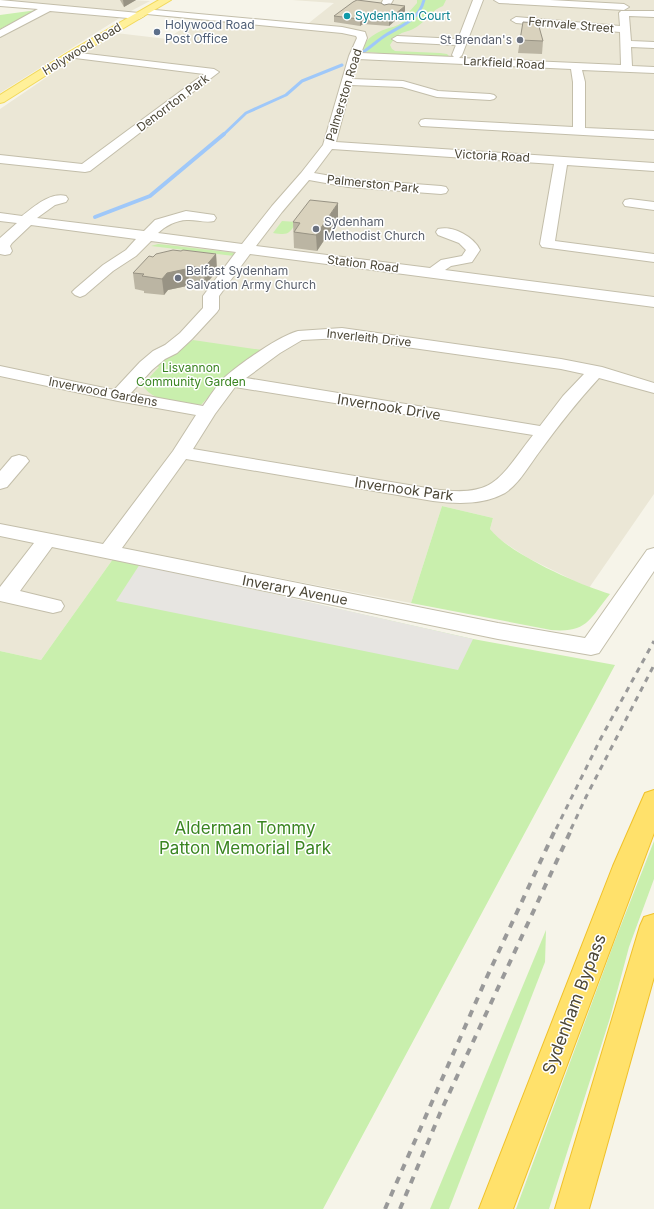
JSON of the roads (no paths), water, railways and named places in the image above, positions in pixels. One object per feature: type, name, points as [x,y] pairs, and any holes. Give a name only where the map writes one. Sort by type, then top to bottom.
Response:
[{"type":"highway","name":"Sydenham Bypass","points":[[496,1209],[627,866],[654,800]]},
{"type":"highway","points":[[576,1204],[654,926]]},
{"type":"main road","name":"Holywood Road","points":[[0,100],[71,55],[166,0]]},
{"type":"street","points":[[455,61],[478,0]]},
{"type":"street","points":[[500,0],[624,7],[654,14]]},
{"type":"street","points":[[0,3],[143,13]]},
{"type":"street","points":[[0,34],[49,7]]},
{"type":"street","points":[[624,7],[627,44],[627,69]]},
{"type":"street","name":"Palmerston Road","points":[[118,396],[146,366],[159,354],[171,349],[186,336],[211,309],[211,296],[277,209],[306,176],[329,145],[346,82],[362,36],[356,32],[143,13]]},
{"type":"street","name":"Fernvale Street","points":[[516,20],[625,29]]},
{"type":"street","points":[[397,39],[462,42]]},
{"type":"street","points":[[627,44],[654,45]]},
{"type":"street","name":"Denorrton Park","points":[[0,159],[85,168],[214,72],[71,55]]},
{"type":"street","name":"Larkfield Road","points":[[354,56],[654,70]]},
{"type":"street","points":[[576,66],[579,82],[579,131]]},
{"type":"street","points":[[346,82],[403,84],[437,94],[490,96]]},
{"type":"street","points":[[425,123],[654,135]]},
{"type":"street","points":[[492,156],[495,127]]},
{"type":"street","name":"Victoria Road","points":[[329,145],[654,167]]},
{"type":"street","points":[[561,160],[547,244],[654,258]]},
{"type":"street","name":"Palmerston Park","points":[[306,176],[348,183],[441,190]]},
{"type":"street","points":[[5,251],[3,246],[5,241],[27,220],[50,202],[61,199]]},
{"type":"street","points":[[630,203],[654,206]]},
{"type":"street","points":[[106,288],[84,289],[108,268],[131,253],[160,223],[186,215],[209,218]]},
{"type":"street","name":"Station Road","points":[[0,217],[654,302]]},
{"type":"street","points":[[434,273],[441,265],[467,259],[472,253],[472,247],[461,234],[442,232]]},
{"type":"street","name":"Inverleith Drive","points":[[108,552],[181,453],[207,412],[232,381],[253,363],[274,349],[298,336],[329,332],[342,333],[561,364],[596,371],[654,388]]},
{"type":"street","name":"Inverwood Gardens","points":[[0,371],[118,396],[207,412]]},
{"type":"street","name":"Invernook Park","points":[[181,453],[433,496],[465,498],[498,490],[505,484],[569,400],[596,371]]},
{"type":"street","name":"Invernook Drive","points":[[232,381],[546,432]]},
{"type":"street","points":[[0,483],[19,461]]},
{"type":"street","name":"Inverary Avenue","points":[[0,530],[493,630],[591,647],[654,555]]},
{"type":"street","points":[[47,540],[3,594],[53,606]]},
{"type":"waterway","points":[[363,52],[414,17],[422,7],[424,0]]},
{"type":"waterway","points":[[223,135],[246,113],[286,95],[302,81],[342,65]]},
{"type":"waterway","points":[[95,217],[150,196],[224,134]]},
{"type":"railway","points":[[556,829],[601,738],[654,641]]},
{"type":"railway","points":[[571,829],[654,665]]},
{"type":"railway","points":[[385,1209],[486,979],[556,828]]},
{"type":"railway","points":[[400,1209],[441,1111],[572,828]]},
{"type":"place","name":"Sydenham Court","points":[[347,16]]},
{"type":"place","name":"Holywood Road Post Office","points":[[157,32]]},
{"type":"place","name":"St Brendan's","points":[[520,40]]},
{"type":"place","name":"Sydenham Methodist Church","points":[[316,229]]},
{"type":"place","name":"Belfast Sydenham Salvation Army Church","points":[[178,278]]},
{"type":"park label","name":"Lisvannon Community Garden","points":[[191,375]]},
{"type":"park label","name":"Alderman Tommy Patton Memorial Park","points":[[245,838]]}]
